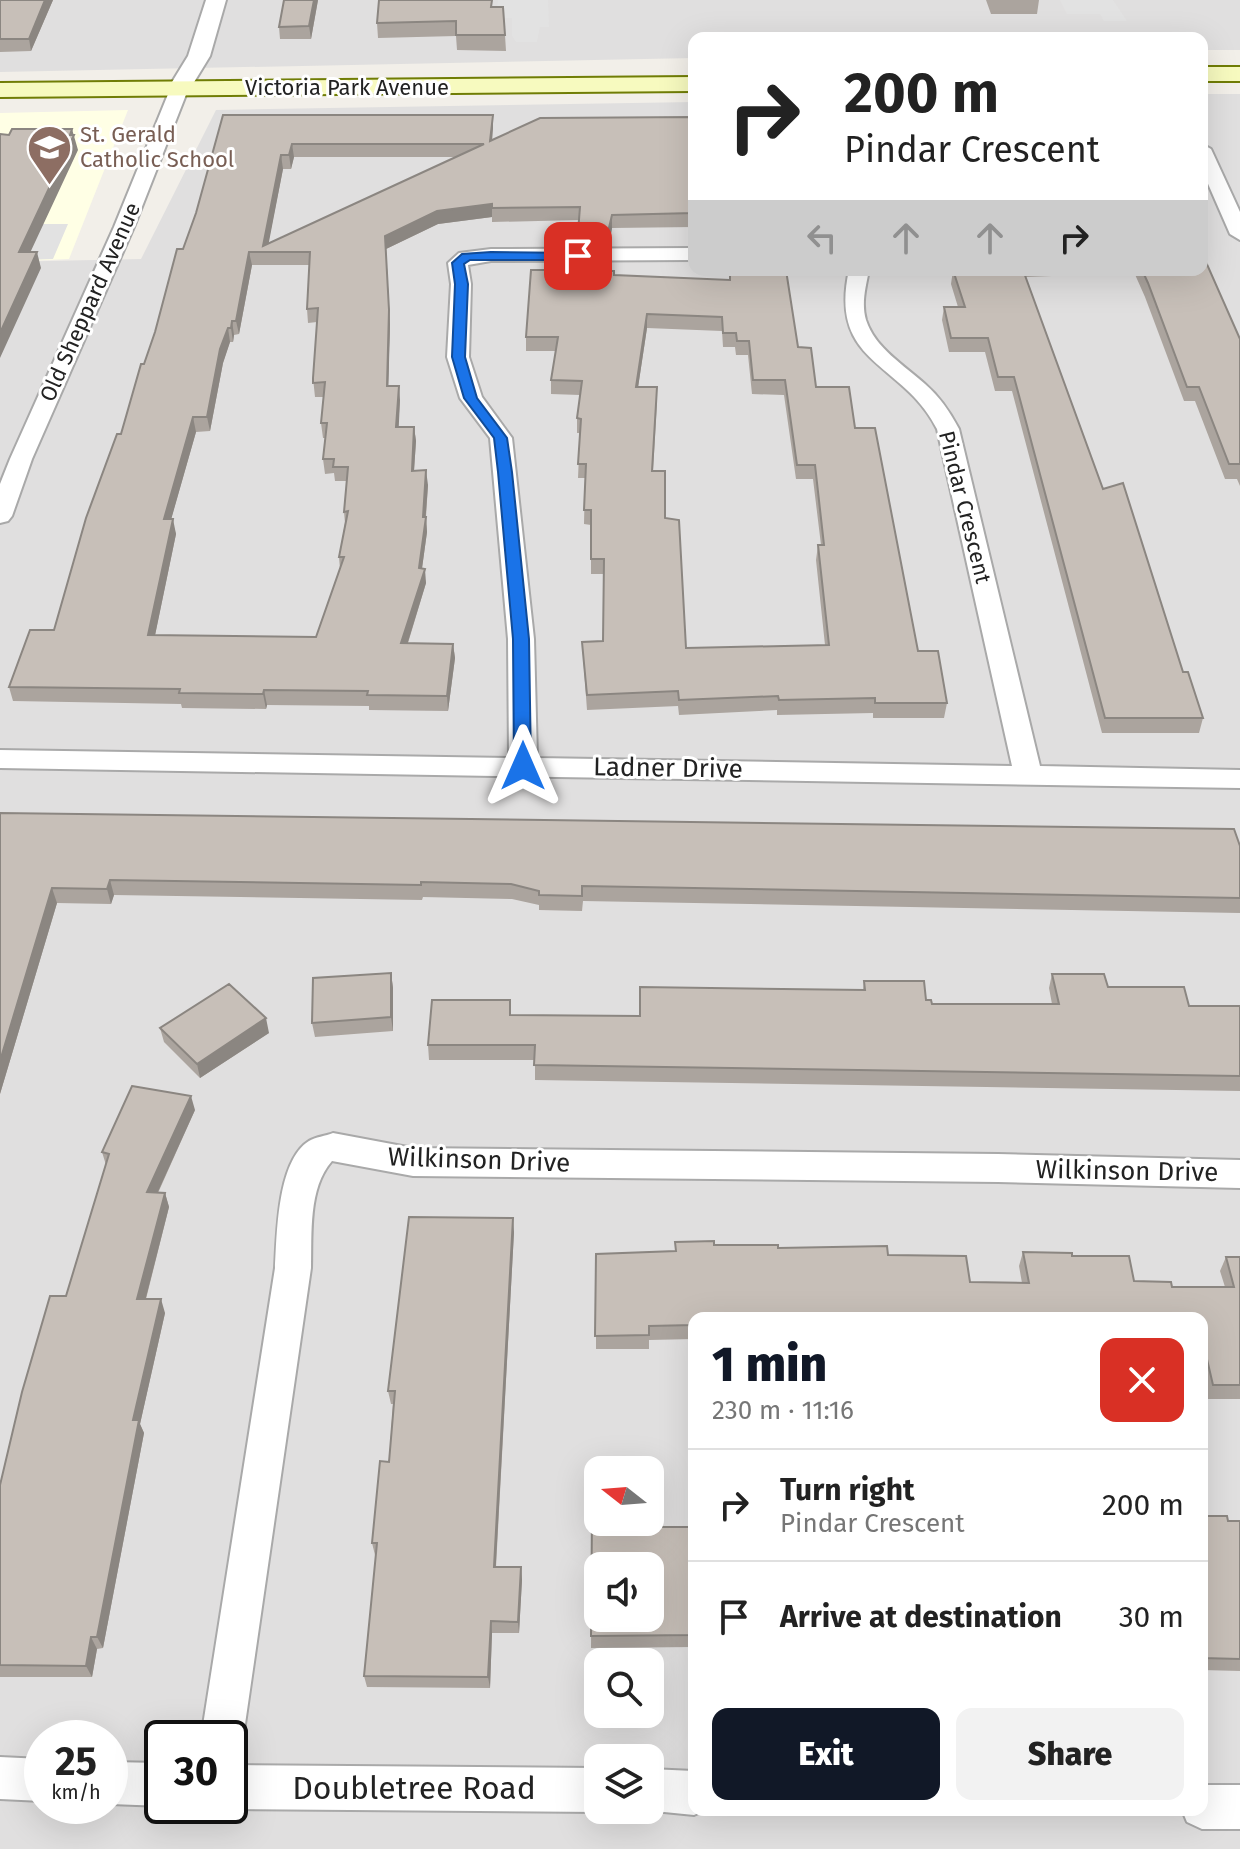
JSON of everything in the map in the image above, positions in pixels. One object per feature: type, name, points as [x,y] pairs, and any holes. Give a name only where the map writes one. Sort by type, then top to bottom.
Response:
[{"type":"main road","points":[[1208,74],[1240,74]]},
{"type":"main road","name":"Victoria Park Avenue","points":[[0,90],[688,84]]},
{"type":"street","points":[[180,87],[199,56],[216,0]]},
{"type":"street","name":"Old Sheppard Avenue","points":[[0,516],[21,459],[124,227],[180,87]]},
{"type":"street","points":[[1208,164],[1240,234]]},
{"type":"street","points":[[1213,177],[1240,176]]},
{"type":"street","points":[[523,766],[521,639],[504,460],[501,438],[471,398],[458,357],[461,284],[458,263],[466,257],[491,255],[688,254]]},
{"type":"street","name":"Pindar Crescent","points":[[857,276],[853,304],[860,333],[887,365],[934,406],[948,429],[1028,775]]},
{"type":"street","name":"Ladner Drive","points":[[0,759],[1240,779]]},
{"type":"street","name":"Wilkinson Drive","points":[[225,1720],[293,1268],[299,1192],[312,1156],[323,1148],[336,1147],[413,1162],[1240,1174]]},
{"type":"street","points":[[0,1778],[24,1779]]},
{"type":"street","name":"Doubletree Road","points":[[248,1787],[584,1790]]},
{"type":"street","points":[[664,1792],[688,1793]]},
{"type":"street","points":[[1208,1807],[1240,1807]]},
{"type":"shaded area","points":[[0,0],[1240,0],[1240,50],[1208,50],[1208,32],[688,32],[688,58],[0,72]]},
{"type":"shaded area","points":[[498,0],[548,0],[549,27],[540,27],[537,42],[516,42],[512,36],[512,18],[496,18]]},
{"type":"shaded area","points":[[1060,0],[1113,0],[1127,21],[1104,21],[1100,14],[1067,14]]},
{"type":"shaded area","points":[[1208,94],[1240,94],[1240,1849],[0,1849],[0,262],[141,259],[216,110],[688,102],[688,276],[1208,276]]},
{"type":"shaded area","name":"St. Gerald Catholic School","points":[[128,110],[69,259],[0,262],[0,113]]},
{"type":"shaded area","points":[[0,224],[68,224],[53,259],[0,261]]},
{"type":"building","points":[[0,0],[45,0],[29,39],[0,39]]},
{"type":"building","points":[[284,0],[314,0],[309,26],[279,27]]},
{"type":"building","points":[[379,0],[492,0],[491,7],[503,7],[505,35],[456,35],[456,21],[377,23]]},
{"type":"building","points":[[223,115],[493,115],[490,141],[540,118],[688,117],[688,213],[612,215],[608,232],[578,232],[580,207],[492,208],[492,204],[437,211],[385,236],[389,310],[387,386],[399,386],[396,427],[414,427],[412,471],[426,470],[423,517],[426,517],[419,568],[425,569],[401,643],[453,644],[447,696],[367,695],[368,691],[264,690],[263,694],[179,693],[180,689],[9,687],[30,630],[54,630],[86,518],[117,434],[121,434],[141,364],[144,364],[155,332],[177,249],[183,249]],"holes":[[[292,144],[484,144],[263,246],[281,155],[289,155]],[[249,252],[310,252],[307,309],[318,308],[313,383],[325,382],[321,423],[327,423],[323,459],[334,459],[333,467],[348,467],[344,512],[348,511],[339,557],[344,557],[316,637],[148,635],[173,519],[164,519],[193,417],[207,417],[220,349],[228,328],[231,328],[232,321],[236,321]]]},
{"type":"building","points":[[12,129],[72,129],[70,135],[74,135],[19,252],[37,252],[0,333],[0,134],[9,135]]},
{"type":"building","points":[[577,250],[604,250],[600,271],[614,271],[614,275],[730,280],[730,276],[787,276],[798,347],[811,348],[816,387],[849,387],[855,428],[875,428],[918,651],[938,651],[947,703],[875,703],[875,698],[779,700],[778,696],[679,700],[678,691],[587,695],[582,642],[603,641],[604,559],[591,559],[591,510],[584,510],[586,464],[578,464],[581,419],[577,418],[582,381],[551,380],[558,337],[526,337],[531,270],[576,270]],"holes":[[[647,314],[722,317],[723,333],[736,333],[737,341],[749,341],[753,380],[785,380],[797,465],[815,465],[824,545],[818,545],[829,645],[686,648],[679,520],[665,518],[665,471],[652,471],[657,387],[636,387]]]},
{"type":"building","points":[[1208,267],[1240,339],[1240,464],[1229,464],[1199,387],[1187,387],[1145,276],[1208,276]]},
{"type":"building","points":[[955,276],[1025,276],[1103,489],[1123,483],[1183,672],[1188,672],[1203,718],[1105,718],[1014,377],[998,377],[988,338],[951,338],[944,307],[965,307]]},
{"type":"building","points":[[0,813],[1234,829],[1240,846],[1240,898],[582,886],[582,896],[539,895],[539,891],[511,884],[110,880],[107,889],[52,888],[0,1061]]},
{"type":"building","points":[[391,973],[391,1017],[312,1023],[313,978]]},
{"type":"building","points":[[1052,974],[1104,974],[1108,987],[1184,987],[1189,1006],[1240,1006],[1240,1076],[534,1065],[535,1045],[428,1045],[432,1000],[510,1000],[510,1015],[640,1016],[640,987],[865,990],[864,981],[924,981],[926,1000],[931,1000],[932,1004],[1059,1004]]},
{"type":"building","points":[[229,984],[266,1018],[197,1064],[160,1028]]},
{"type":"building","points":[[132,1086],[191,1096],[147,1192],[165,1193],[137,1299],[161,1299],[133,1420],[139,1420],[97,1637],[91,1637],[86,1666],[0,1665],[0,1485],[22,1392],[50,1296],[66,1296],[109,1154],[102,1152]]},
{"type":"building","points":[[409,1217],[513,1218],[494,1567],[521,1567],[518,1622],[491,1621],[488,1677],[364,1676],[377,1543],[372,1543],[380,1461],[389,1462],[395,1391],[388,1391]]},
{"type":"building","points":[[714,1241],[714,1245],[778,1245],[778,1248],[887,1246],[888,1255],[966,1256],[970,1282],[1029,1283],[1023,1252],[1129,1256],[1134,1281],[1171,1282],[1172,1287],[1234,1287],[1226,1257],[1240,1257],[1240,1385],[1213,1385],[1208,1364],[1208,1312],[688,1312],[688,1325],[649,1326],[649,1335],[595,1336],[596,1254],[676,1251],[675,1242]]},
{"type":"building","points":[[1208,1516],[1227,1516],[1228,1521],[1240,1521],[1240,1659],[1208,1658]]},
{"type":"building","points":[[664,1527],[688,1527],[688,1635],[591,1636],[591,1632],[664,1632],[664,1552],[592,1552],[592,1536],[664,1536]]},
{"type":"place","name":"St. Gerald Catholic School","points":[[49,186]]},
{"type":"route","points":[[523,766],[521,639],[501,438],[471,398],[458,357],[461,284],[458,263],[466,257],[491,255],[578,256]]}]
